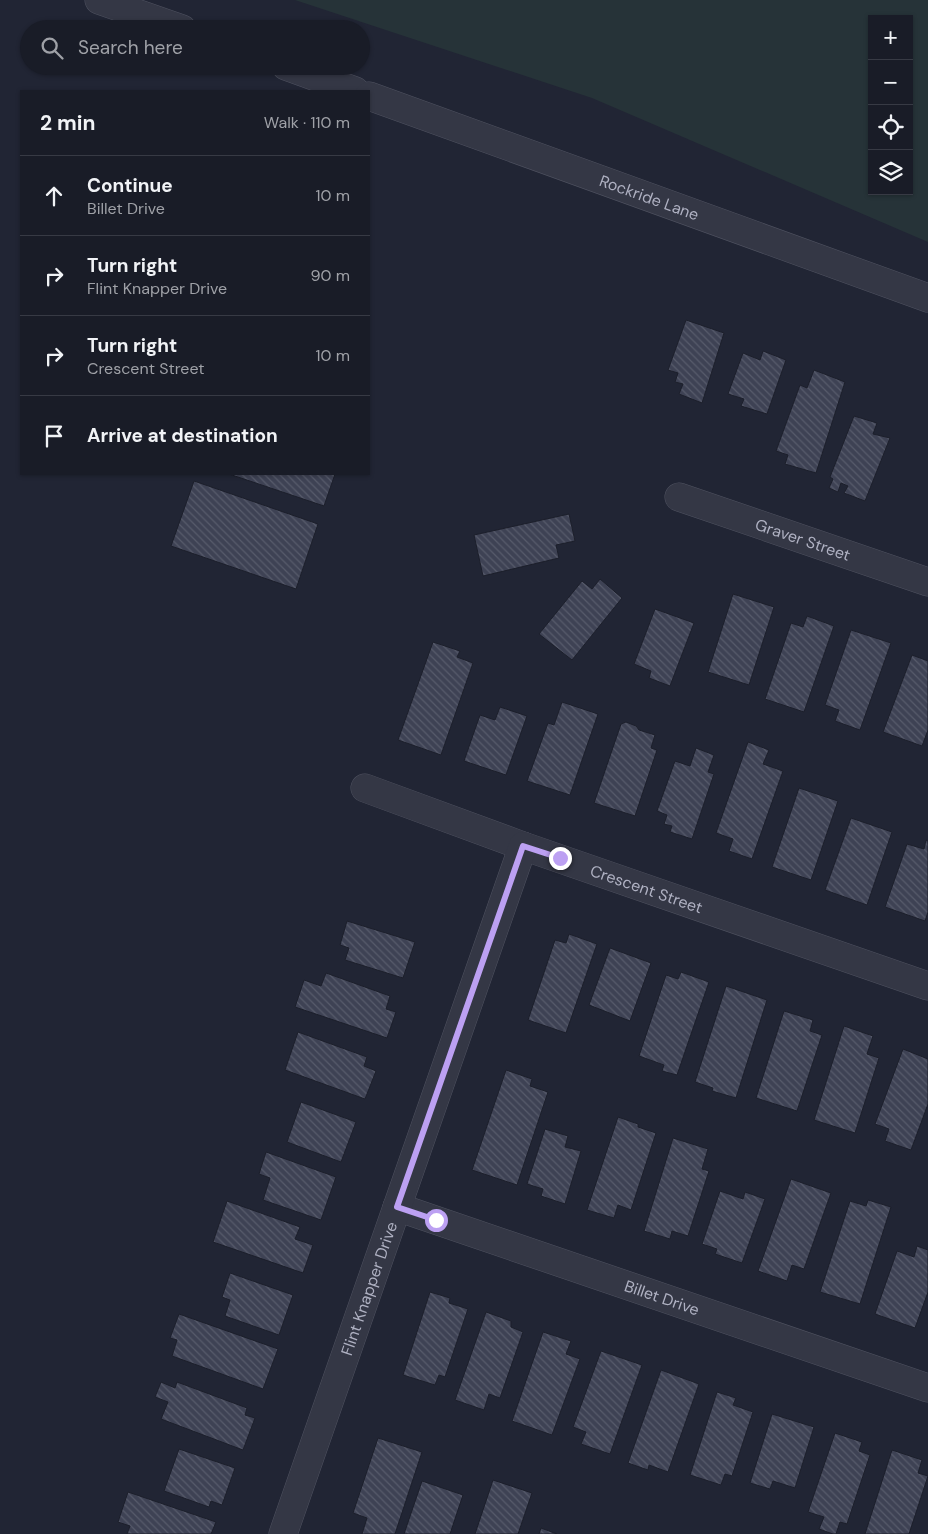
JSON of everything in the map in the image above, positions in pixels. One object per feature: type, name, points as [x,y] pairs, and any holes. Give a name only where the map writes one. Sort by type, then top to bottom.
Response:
[{"type":"street","points":[[99,0],[156,20]]},
{"type":"street","points":[[311,75],[352,90]]},
{"type":"street","name":"Rockride Lane","points":[[370,96],[928,298]]},
{"type":"street","name":"Graver Street","points":[[679,497],[928,582]]},
{"type":"street","name":"Crescent Street","points":[[365,788],[523,846],[928,986]]},
{"type":"street","name":"Flint Knapper Drive","points":[[283,1534],[523,846]]},
{"type":"street","name":"Billet Drive","points":[[397,1207],[928,1388]]},
{"type":"shaded area","points":[[295,0],[928,0],[928,242],[592,98],[370,25],[370,20],[356,20]]},
{"type":"building","points":[[686,320],[724,333],[702,403],[679,394],[683,384],[675,382],[678,373],[668,370]]},
{"type":"building","points":[[763,351],[786,360],[767,414],[741,406],[744,399],[728,394],[743,353],[760,360]]},
{"type":"building","points":[[814,370],[845,382],[816,473],[785,464],[788,455],[776,451],[800,385],[807,388]]},
{"type":"building","points":[[854,416],[877,423],[873,434],[890,438],[865,501],[844,493],[848,486],[841,483],[838,492],[829,488],[833,479],[830,477]]},
{"type":"building","points":[[232,475],[335,475],[324,506]]},
{"type":"building","points":[[194,481],[318,524],[296,589],[171,546]]},
{"type":"building","points":[[569,514],[575,541],[556,545],[559,558],[483,576],[474,535]]},
{"type":"building","points":[[600,579],[622,598],[572,660],[539,634],[582,581],[592,589]]},
{"type":"building","points":[[733,594],[774,607],[749,685],[708,672]]},
{"type":"building","points":[[655,609],[694,623],[670,686],[649,678],[651,671],[634,664]]},
{"type":"building","points":[[807,616],[834,626],[804,712],[765,699],[791,623],[803,627]]},
{"type":"building","points":[[851,630],[891,643],[860,730],[835,721],[839,710],[825,705]]},
{"type":"building","points":[[433,642],[460,651],[457,657],[473,663],[441,755],[398,740]]},
{"type":"building","points":[[912,655],[928,661],[928,730],[922,746],[883,732]]},
{"type":"building","points":[[562,702],[598,714],[570,795],[527,781],[548,723],[554,725]]},
{"type":"building","points":[[500,707],[527,716],[506,775],[464,761],[480,715],[495,720]]},
{"type":"building","points":[[626,722],[636,726],[639,730],[655,735],[651,748],[657,750],[635,816],[594,803],[621,724]]},
{"type":"building","points":[[748,742],[769,750],[763,764],[783,771],[752,859],[729,851],[733,839],[716,833]]},
{"type":"building","points":[[696,748],[714,755],[708,772],[714,774],[692,839],[670,832],[672,826],[664,824],[667,815],[657,811],[675,761],[690,766]]},
{"type":"building","points":[[799,788],[838,801],[811,880],[772,867]]},
{"type":"building","points":[[851,818],[892,832],[867,905],[825,890]]},
{"type":"building","points":[[926,840],[928,841],[928,912],[925,921],[885,907],[907,844],[924,849]]},
{"type":"building","points":[[347,921],[415,942],[403,978],[345,960],[349,948],[340,945]]},
{"type":"building","points":[[569,934],[597,944],[566,1033],[528,1020],[555,940],[566,943]]},
{"type":"building","points":[[610,948],[651,963],[630,1021],[589,1005]]},
{"type":"building","points":[[681,972],[709,982],[677,1075],[662,1071],[664,1065],[639,1056],[666,975],[678,979]]},
{"type":"building","points":[[326,973],[390,996],[386,1009],[396,1012],[387,1038],[295,1007],[304,980],[321,986]]},
{"type":"building","points":[[726,986],[767,1000],[736,1098],[712,1091],[713,1088],[695,1082]]},
{"type":"building","points":[[784,1011],[813,1020],[810,1031],[822,1035],[797,1111],[756,1098]]},
{"type":"building","points":[[844,1026],[873,1036],[867,1054],[879,1058],[855,1133],[814,1120]]},
{"type":"building","points":[[298,1032],[367,1057],[364,1066],[376,1071],[365,1099],[285,1070]]},
{"type":"building","points":[[903,1049],[928,1059],[928,1104],[911,1150],[885,1141],[889,1129],[875,1124]]},
{"type":"building","points":[[506,1070],[532,1079],[530,1086],[548,1092],[517,1185],[472,1170]]},
{"type":"building","points":[[301,1102],[356,1122],[341,1162],[287,1142]]},
{"type":"building","points":[[618,1117],[656,1133],[631,1210],[618,1205],[614,1218],[587,1210]]},
{"type":"building","points":[[545,1129],[568,1136],[565,1147],[581,1151],[565,1204],[541,1196],[543,1189],[527,1184]]},
{"type":"building","points":[[673,1138],[708,1149],[702,1169],[709,1171],[688,1236],[672,1231],[670,1239],[644,1231]]},
{"type":"building","points":[[266,1152],[336,1177],[321,1220],[263,1200],[270,1178],[259,1174]]},
{"type":"building","points":[[791,1179],[831,1193],[804,1269],[792,1265],[787,1281],[758,1271]]},
{"type":"building","points":[[720,1191],[743,1199],[745,1192],[765,1199],[742,1263],[715,1254],[717,1249],[702,1244]]},
{"type":"building","points":[[868,1200],[891,1207],[860,1304],[820,1292],[850,1201],[866,1206]]},
{"type":"building","points":[[227,1201],[300,1227],[295,1239],[313,1245],[303,1273],[213,1242]]},
{"type":"building","points":[[917,1246],[928,1250],[928,1292],[915,1328],[875,1314],[897,1251],[914,1257]]},
{"type":"building","points":[[230,1273],[293,1295],[279,1335],[225,1316],[230,1300],[222,1297]]},
{"type":"building","points":[[430,1292],[450,1298],[449,1303],[468,1309],[445,1377],[439,1375],[435,1385],[403,1375]]},
{"type":"building","points":[[486,1312],[511,1321],[511,1327],[523,1332],[500,1398],[489,1394],[484,1410],[455,1400]]},
{"type":"building","points":[[179,1314],[278,1349],[263,1389],[172,1356],[177,1340],[170,1338]]},
{"type":"building","points":[[543,1332],[571,1341],[566,1354],[580,1359],[552,1435],[512,1421]]},
{"type":"building","points":[[601,1351],[642,1365],[610,1454],[581,1444],[586,1432],[573,1427]]},
{"type":"building","points":[[661,1370],[699,1384],[668,1472],[649,1465],[648,1470],[628,1463]]},
{"type":"building","points":[[161,1382],[175,1388],[177,1382],[247,1408],[245,1415],[255,1418],[243,1450],[161,1419],[168,1402],[155,1397]]},
{"type":"building","points":[[717,1392],[736,1398],[733,1405],[753,1412],[732,1476],[725,1474],[721,1485],[690,1475]]},
{"type":"building","points":[[772,1414],[814,1427],[795,1488],[773,1481],[770,1489],[750,1483]]},
{"type":"building","points":[[835,1433],[862,1442],[859,1451],[870,1455],[847,1524],[840,1522],[836,1534],[833,1534],[819,1529],[824,1517],[808,1512]]},
{"type":"building","points":[[378,1438],[422,1452],[395,1534],[362,1534],[367,1518],[353,1513]]},
{"type":"building","points":[[179,1449],[235,1468],[222,1505],[211,1501],[209,1507],[164,1491]]},
{"type":"building","points":[[892,1450],[922,1460],[918,1473],[928,1476],[909,1534],[865,1534]]},
{"type":"building","points":[[493,1480],[532,1493],[518,1534],[475,1534]]},
{"type":"building","points":[[422,1481],[463,1495],[450,1534],[404,1534]]},
{"type":"building","points":[[128,1492],[216,1522],[211,1534],[127,1534],[130,1526],[118,1522]]},
{"type":"building","points":[[541,1528],[557,1534],[539,1534]]},
{"type":"route","points":[[436,1220],[397,1207],[523,846],[560,858]]}]
